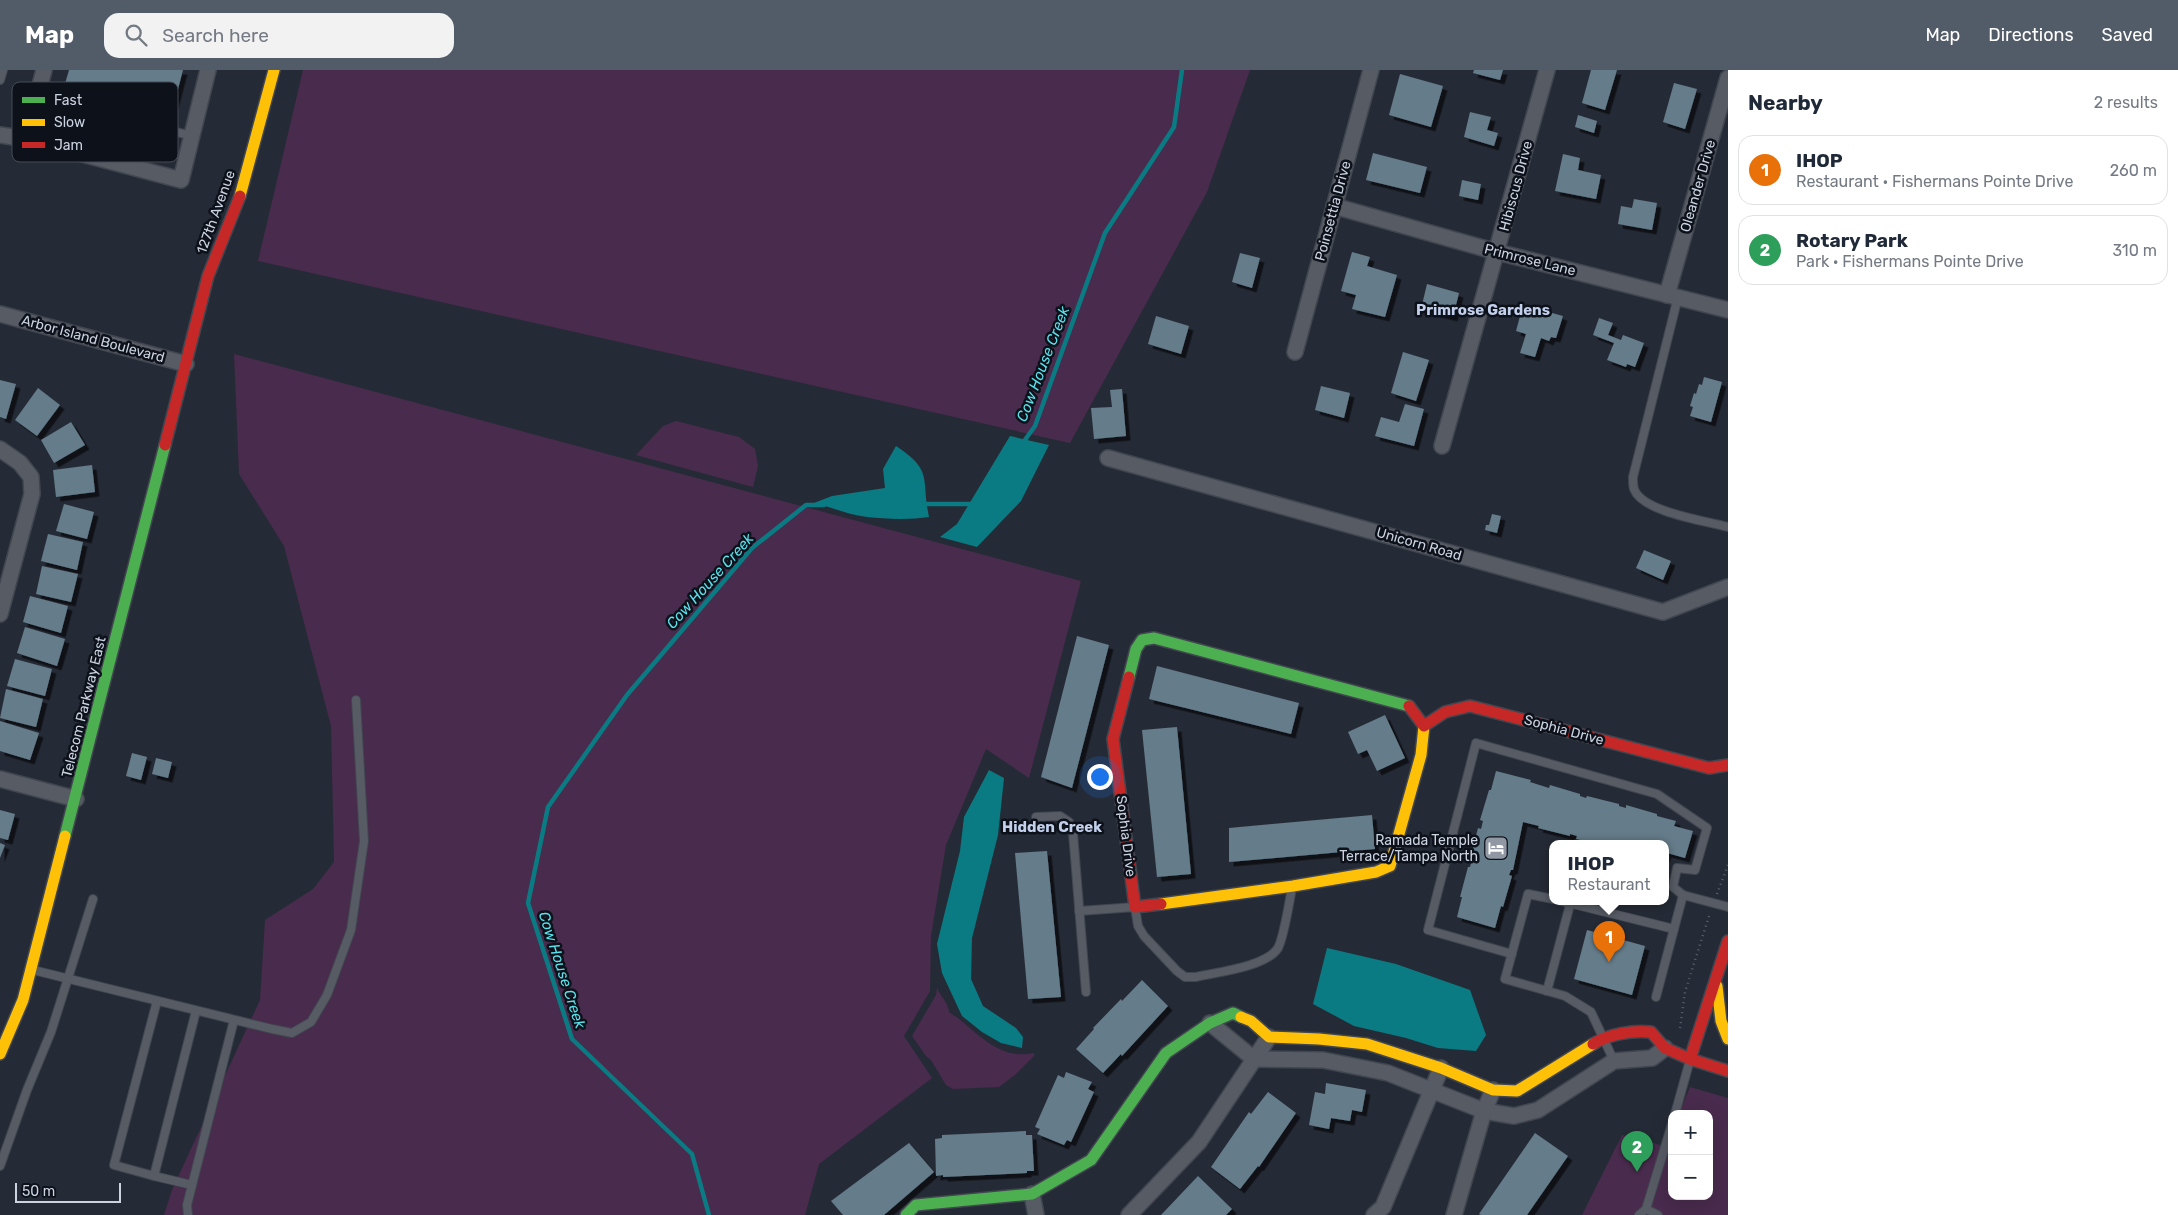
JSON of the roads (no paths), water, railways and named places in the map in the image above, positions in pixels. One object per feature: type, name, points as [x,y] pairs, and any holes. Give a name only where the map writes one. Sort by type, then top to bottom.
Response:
[{"type":"street","points":[[113,162],[181,180],[208,70]]},
{"type":"street","name":"127th Avenue","points":[[186,364],[208,276],[238,202],[274,70]]},
{"type":"street","name":"Poinsettia Drive","points":[[1296,352],[1371,70]]},
{"type":"street","name":"Hibiscus Drive","points":[[1442,446],[1548,70]]},
{"type":"street","name":"Oleander Drive","points":[[1672,296],[1728,78]]},
{"type":"street","name":"Primrose Lane","points":[[1334,206],[1497,252],[1728,310]]},
{"type":"street","name":"Arbor Island Boulevard","points":[[0,314],[186,364]]},
{"type":"street","name":"Telecom Parkway East","points":[[0,1054],[23,1000],[186,364]]},
{"type":"street","points":[[0,448],[20,463],[31,478],[32,494],[0,614]]},
{"type":"street","name":"Unicorn Road","points":[[1108,458],[1664,612],[1728,587]]},
{"type":"street","name":"Sophia Drive","points":[[1135,907],[1114,739],[1136,649],[1142,640],[1154,638],[1408,704],[1424,726],[1444,710],[1458,706],[1470,706],[1709,768],[1728,765]]},
{"type":"street","points":[[1135,907],[1293,886],[1376,872],[1390,866],[1420,756],[1424,726]]},
{"type":"street","points":[[1709,768],[1728,754]]},
{"type":"street","points":[[0,779],[76,799]]},
{"type":"street","points":[[1690,1059],[1728,941]]},
{"type":"street","points":[[1716,978],[1721,1021],[1728,1039]]},
{"type":"street","points":[[906,1215],[916,1204],[1032,1194],[1090,1160],[1166,1053],[1210,1023],[1233,1013],[1250,1021],[1270,1037],[1325,1039],[1367,1044],[1441,1068],[1493,1090],[1517,1091],[1604,1037],[1643,1031],[1651,1032],[1665,1048],[1690,1059],[1728,1070]]},
{"type":"street","points":[[1210,1023],[1254,1059],[1323,1060],[1388,1073],[1484,1111],[1514,1116],[1538,1110],[1614,1061],[1652,1058],[1665,1048]]},
{"type":"street","points":[[1129,1215],[1199,1142],[1270,1037]]},
{"type":"street","points":[[1323,1060],[1325,1039]]},
{"type":"street","points":[[1374,1215],[1383,1207],[1441,1068]]},
{"type":"street","points":[[1454,1215],[1484,1111],[1493,1090]]},
{"type":"street","points":[[1032,1194],[1036,1215]]},
{"type":"lane","points":[[0,80],[3,70]]},
{"type":"lane","points":[[178,132],[192,136]]},
{"type":"lane","points":[[1672,296],[1633,477],[1634,489],[1643,500],[1654,507],[1728,527]]},
{"type":"lane","points":[[31,969],[292,1033],[311,1022],[327,995],[350,930],[364,841],[356,700]]},
{"type":"lane","points":[[1512,954],[1428,930],[1476,743],[1658,794],[1707,828],[1695,870],[1677,868],[1669,886],[1683,895],[1710,900],[1728,906]]},
{"type":"lane","points":[[1036,817],[1060,816],[1069,822],[1072,833],[1086,992]]},
{"type":"lane","points":[[1079,910],[1135,907],[1138,926],[1144,936],[1177,971],[1185,977],[1196,978],[1259,962],[1270,957],[1278,947],[1293,886]]},
{"type":"lane","points":[[1549,898],[1528,894],[1505,979],[1565,996],[1591,1012],[1614,1061]]},
{"type":"lane","points":[[1656,997],[1683,895]]},
{"type":"lane","points":[[0,1166],[18,1114],[51,1032],[93,899]]},
{"type":"lane","points":[[1547,991],[1570,905]]},
{"type":"lane","points":[[1583,905],[1674,928]]},
{"type":"lane","points":[[157,1001],[114,1165],[192,1185]]},
{"type":"lane","points":[[154,1176],[196,1011]]},
{"type":"lane","points":[[188,1215],[187,1205],[234,1020]]},
{"type":"lane","points":[[1676,1110],[1690,1059]]},
{"type":"lane","points":[[1639,1215],[1646,1209],[1668,1137]]},
{"type":"lane","points":[[1646,1209],[1658,1215]]},
{"type":"water","points":[[1010,436],[1049,445],[1021,501],[977,547],[940,537],[957,524]]},
{"type":"water","points":[[896,446],[916,462],[921,469],[924,477],[929,517],[898,519],[867,517],[814,503],[832,496],[885,488],[883,469]]},
{"type":"water","points":[[989,770],[1004,778],[998,835],[972,938],[971,979],[983,1006],[1016,1028],[1023,1037],[1022,1048],[1001,1043],[982,1032],[962,1016],[942,973],[937,944],[960,851],[964,817]]},
{"type":"water","points":[[1327,948],[1396,964],[1470,990],[1486,1035],[1476,1051],[1438,1048],[1406,1038],[1354,1026],[1313,1004]]},
{"type":"waterway","name":"Cow House Creek","points":[[1022,444],[1035,426],[1105,233],[1174,127],[1182,70]]},
{"type":"waterway","name":"Cow House Creek","points":[[922,504],[974,504]]},
{"type":"waterway","name":"Cow House Creek","points":[[709,1215],[692,1154],[572,1039],[528,903],[548,807],[627,695],[752,548],[806,505],[824,505]]},
{"type":"place","name":"Ramada Temple Terrace/Tampa North","points":[[1496,848]]},
{"type":"place","name":"IHOP","points":[[1609,962]]},
{"type":"place","name":"Rotary Park","points":[[1637,1172]]},
{"type":"district","name":"Primrose Gardens","points":[[1483,310]]},
{"type":"district","name":"Hidden Creek","points":[[1052,827]]}]
